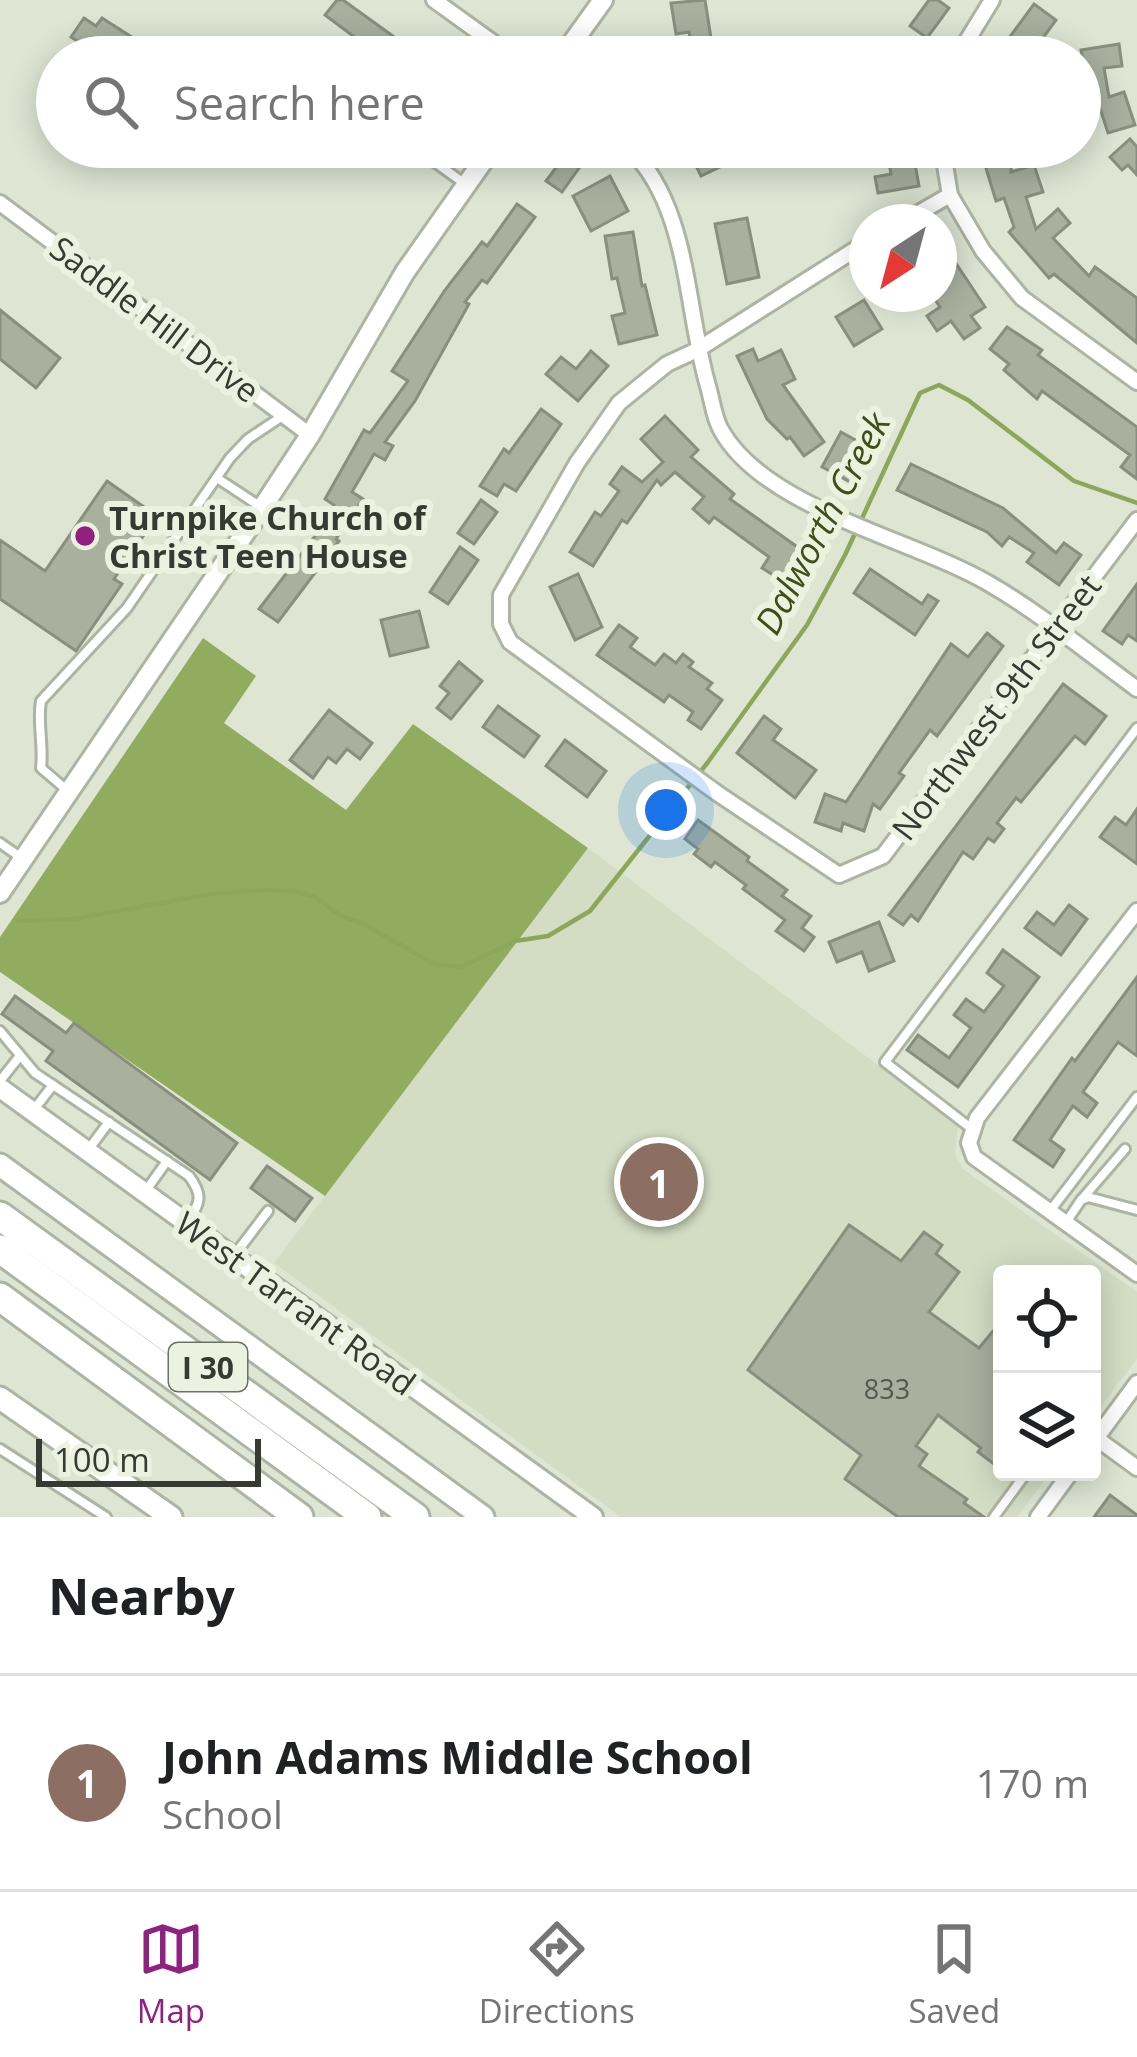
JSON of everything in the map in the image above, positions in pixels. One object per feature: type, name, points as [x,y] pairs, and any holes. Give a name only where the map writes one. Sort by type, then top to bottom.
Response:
[{"type":"highway","name":"I 30","points":[[0,1216],[415,1517]]},
{"type":"highway","points":[[0,1249],[367,1517]]},
{"type":"highway","name":"I 30","points":[[0,1298],[298,1517]]},
{"type":"main road","points":[[0,1165],[483,1517]]},
{"type":"main road","points":[[0,1399],[171,1517]]},
{"type":"street","points":[[434,0],[484,36]]},
{"type":"street","points":[[577,36],[604,0]]},
{"type":"street","points":[[970,36],[992,0]]},
{"type":"street","points":[[0,893],[262,508],[405,272],[478,168]]},
{"type":"street","points":[[647,168],[676,231],[697,350],[721,430],[751,466],[801,501],[989,583],[1137,689]]},
{"type":"street","points":[[946,168],[950,195],[983,251],[1022,298],[1137,382]]},
{"type":"street","points":[[934,204],[950,195]]},
{"type":"street","name":"Saddle Hill Drive","points":[[0,203],[310,435]]},
{"type":"street","points":[[697,350],[849,253]]},
{"type":"street","name":"Northwest 9th Street","points":[[697,350],[667,364],[619,403],[577,463],[501,595],[501,624],[510,642],[717,793],[839,874],[884,856],[1137,520]]},
{"type":"street","points":[[1137,911],[976,1118],[971,1136],[974,1157],[1137,1274]]},
{"type":"street","name":"West Tarrant Road","points":[[0,1085],[592,1517]]},
{"type":"street","points":[[1101,1428],[1137,1383]]},
{"type":"street","points":[[1101,1440],[1137,1468]]},
{"type":"street","points":[[1039,1517],[1065,1481]]},
{"type":"lane","points":[[443,168],[466,185]]},
{"type":"lane","points":[[70,792],[41,768],[41,701],[88,654],[143,586],[248,439],[284,415]]},
{"type":"lane","points":[[217,478],[262,508]]},
{"type":"lane","points":[[971,1136],[885,1062],[1137,728]]},
{"type":"lane","points":[[0,843],[23,860]]},
{"type":"lane","points":[[0,1031],[19,1057],[52,1085],[189,1176],[200,1191],[200,1202],[187,1225]]},
{"type":"lane","points":[[0,1085],[19,1057]]},
{"type":"lane","points":[[32,1112],[52,1085]]},
{"type":"lane","points":[[1049,1212],[1137,1097]]},
{"type":"lane","points":[[86,1152],[109,1122]]},
{"type":"lane","points":[[1065,1224],[1125,1149]]},
{"type":"lane","points":[[144,1193],[167,1161]]},
{"type":"lane","points":[[1082,1200],[1088,1197],[1137,1210]]},
{"type":"lane","points":[[232,1258],[268,1211]]},
{"type":"lane","points":[[0,1449],[106,1517]]},
{"type":"lane","points":[[994,1517],[1020,1481]]},
{"type":"shaded area","points":[[588,848],[958,1125],[955,1154],[963,1169],[1099,1265],[993,1265],[993,1481],[1044,1481],[1017,1517],[621,1517],[274,1263]]},
{"type":"shaded area","points":[[1101,1267],[1137,1292],[1137,1359],[1101,1406]]},
{"type":"green space","points":[[203,638],[256,676],[224,723],[346,810],[413,724],[588,848],[325,1196],[0,972],[0,937]]},
{"type":"building","points":[[337,0],[343,0],[393,36],[353,36],[325,15]]},
{"type":"building","points":[[705,0],[711,36],[676,34],[671,3]]},
{"type":"building","points":[[929,0],[949,8],[928,36],[910,26]]},
{"type":"building","points":[[1034,4],[1056,20],[1044,36],[1010,36]]},
{"type":"building","points":[[84,18],[96,26],[102,18],[130,36],[72,36]]},
{"type":"building","points":[[1119,44],[1122,66],[1104,68],[1109,97],[1124,92],[1135,125],[1108,133],[1101,111],[1101,47]]},
{"type":"building","points":[[1130,139],[1137,147],[1137,175],[1128,165],[1122,170],[1110,157]]},
{"type":"building","points":[[556,168],[579,168],[562,192],[546,181]]},
{"type":"building","points":[[890,168],[916,168],[919,186],[878,193],[875,177],[891,174]]},
{"type":"building","points":[[986,168],[1011,168],[1011,172],[1035,168],[1043,192],[1026,197],[1036,229],[1058,209],[1070,223],[1053,238],[1089,276],[1095,267],[1137,298],[1137,343],[1054,274],[1049,278],[1009,232],[1014,227],[1004,198],[996,201]]},
{"type":"building","points":[[610,176],[628,211],[591,231],[573,196]]},
{"type":"building","points":[[517,204],[535,217],[487,283],[482,280],[465,302],[469,304],[415,401],[385,442],[393,446],[385,460],[374,454],[352,492],[363,499],[339,541],[278,622],[259,609],[329,518],[334,505],[325,499],[364,430],[370,433],[408,381],[392,371],[445,290],[482,242],[487,246]]},
{"type":"building","points":[[747,218],[759,277],[727,284],[715,224]]},
{"type":"building","points":[[633,232],[657,335],[619,344],[612,316],[625,313],[617,278],[612,279],[605,236]]},
{"type":"building","points":[[957,265],[985,307],[971,316],[980,328],[964,339],[951,321],[937,331],[927,316],[957,312]]},
{"type":"building","points":[[849,309],[871,312],[882,329],[854,346],[836,317]]},
{"type":"building","points":[[0,310],[60,358],[36,388],[0,359]]},
{"type":"building","points":[[1007,327],[1137,427],[1137,479],[1121,467],[1130,455],[1042,391],[1037,399],[1004,370],[1009,364],[990,349]]},
{"type":"building","points":[[753,349],[758,361],[781,350],[795,379],[783,385],[824,442],[804,456],[767,419],[737,356]]},
{"type":"building","points":[[591,351],[608,366],[578,401],[546,374],[561,357],[576,369]]},
{"type":"building","points":[[541,409],[561,424],[516,491],[504,484],[497,496],[480,486],[504,449],[509,453]]},
{"type":"building","points":[[665,416],[698,450],[691,457],[734,494],[730,499],[799,548],[806,537],[820,546],[792,587],[762,568],[769,557],[714,517],[709,523],[693,509],[704,497],[675,472],[661,485],[657,480],[627,523],[622,520],[593,566],[570,552],[595,512],[601,516],[619,491],[610,484],[622,467],[642,482],[663,462],[641,439]]},
{"type":"building","points":[[841,432],[870,448],[852,483],[822,467]]},
{"type":"building","points":[[911,464],[1003,508],[1056,553],[1064,543],[1081,555],[1059,585],[1027,562],[1034,553],[1009,537],[1002,546],[987,532],[897,490]]},
{"type":"building","points":[[107,481],[157,516],[114,579],[122,584],[76,651],[0,599],[0,540],[45,571]]},
{"type":"building","points":[[481,500],[497,512],[474,544],[458,533]]},
{"type":"building","points":[[460,547],[478,560],[448,604],[430,592]]},
{"type":"building","points":[[870,569],[922,604],[928,595],[938,601],[915,635],[854,593]]},
{"type":"building","points":[[578,574],[602,627],[575,640],[550,587]]},
{"type":"building","points":[[1137,584],[1137,641],[1128,635],[1122,644],[1103,631]]},
{"type":"building","points":[[419,611],[428,647],[390,656],[381,620]]},
{"type":"building","points":[[619,625],[637,638],[630,647],[655,665],[664,654],[676,663],[683,654],[693,662],[689,667],[712,683],[707,689],[722,700],[701,729],[688,720],[693,712],[669,695],[664,702],[597,655]]},
{"type":"building","points":[[987,633],[1003,646],[937,736],[930,730],[880,809],[873,804],[864,831],[843,823],[841,831],[815,822],[825,794],[846,802],[951,644],[968,657]]},
{"type":"building","points":[[459,662],[482,681],[451,719],[437,708],[449,693],[440,686]]},
{"type":"building","points":[[1063,684],[1106,716],[1085,744],[1075,736],[1021,802],[1016,798],[997,823],[1004,829],[994,842],[988,838],[973,859],[963,852],[918,921],[911,915],[903,925],[889,915]]},
{"type":"building","points":[[498,706],[539,736],[524,757],[483,727]]},
{"type":"building","points":[[329,710],[372,743],[360,759],[347,749],[336,763],[328,757],[313,778],[290,760]]},
{"type":"building","points":[[764,716],[781,729],[773,740],[816,770],[795,798],[737,753]]},
{"type":"building","points":[[565,740],[606,771],[587,797],[546,766]]},
{"type":"building","points":[[1137,809],[1137,864],[1100,837],[1115,817],[1126,825]]},
{"type":"building","points":[[698,820],[749,857],[747,861],[787,890],[782,896],[811,916],[802,928],[814,937],[804,951],[776,931],[785,920],[743,889],[746,885],[715,862],[711,867],[694,854],[698,849],[685,839]]},
{"type":"building","points":[[1069,905],[1087,919],[1061,955],[1025,928],[1037,912],[1054,925]]},
{"type":"building","points":[[879,922],[894,961],[869,971],[862,952],[837,962],[829,942]]},
{"type":"building","points":[[1003,950],[1039,977],[958,1087],[907,1050],[918,1035],[949,1058],[971,1028],[954,1015],[966,999],[984,1012],[1004,986],[987,973]]},
{"type":"building","points":[[1137,977],[1137,1056],[1118,1042],[1083,1092],[1097,1103],[1087,1117],[1073,1106],[1050,1140],[1064,1150],[1053,1167],[1014,1140]]},
{"type":"building","points":[[15,996],[66,1033],[74,1023],[237,1143],[210,1180],[46,1061],[53,1051],[2,1014]]},
{"type":"building","points":[[267,1166],[312,1198],[295,1221],[251,1188]]},
{"type":"building","points":[[849,1225],[901,1261],[924,1232],[942,1245],[936,1254],[959,1272],[929,1312],[979,1348],[993,1331],[993,1463],[938,1415],[916,1446],[927,1454],[919,1466],[967,1499],[964,1503],[984,1517],[898,1517],[845,1479],[861,1455],[748,1370]]},
{"type":"building","points":[[1110,1495],[1137,1515],[1137,1517],[1094,1517]]},
{"type":"waterway","name":"Dalworth Creek","points":[[18,921],[74,919],[211,894],[265,890],[315,897],[341,916],[434,964],[461,967],[515,941],[548,936],[590,911],[708,762],[807,625],[920,393],[939,385],[968,400],[1074,481],[1137,503]]},
{"type":"place","name":"Turnpike Church of Christ Teen House","points":[[85,536]]},
{"type":"place","name":"John Adams Middle School","points":[[659,1182]]}]
